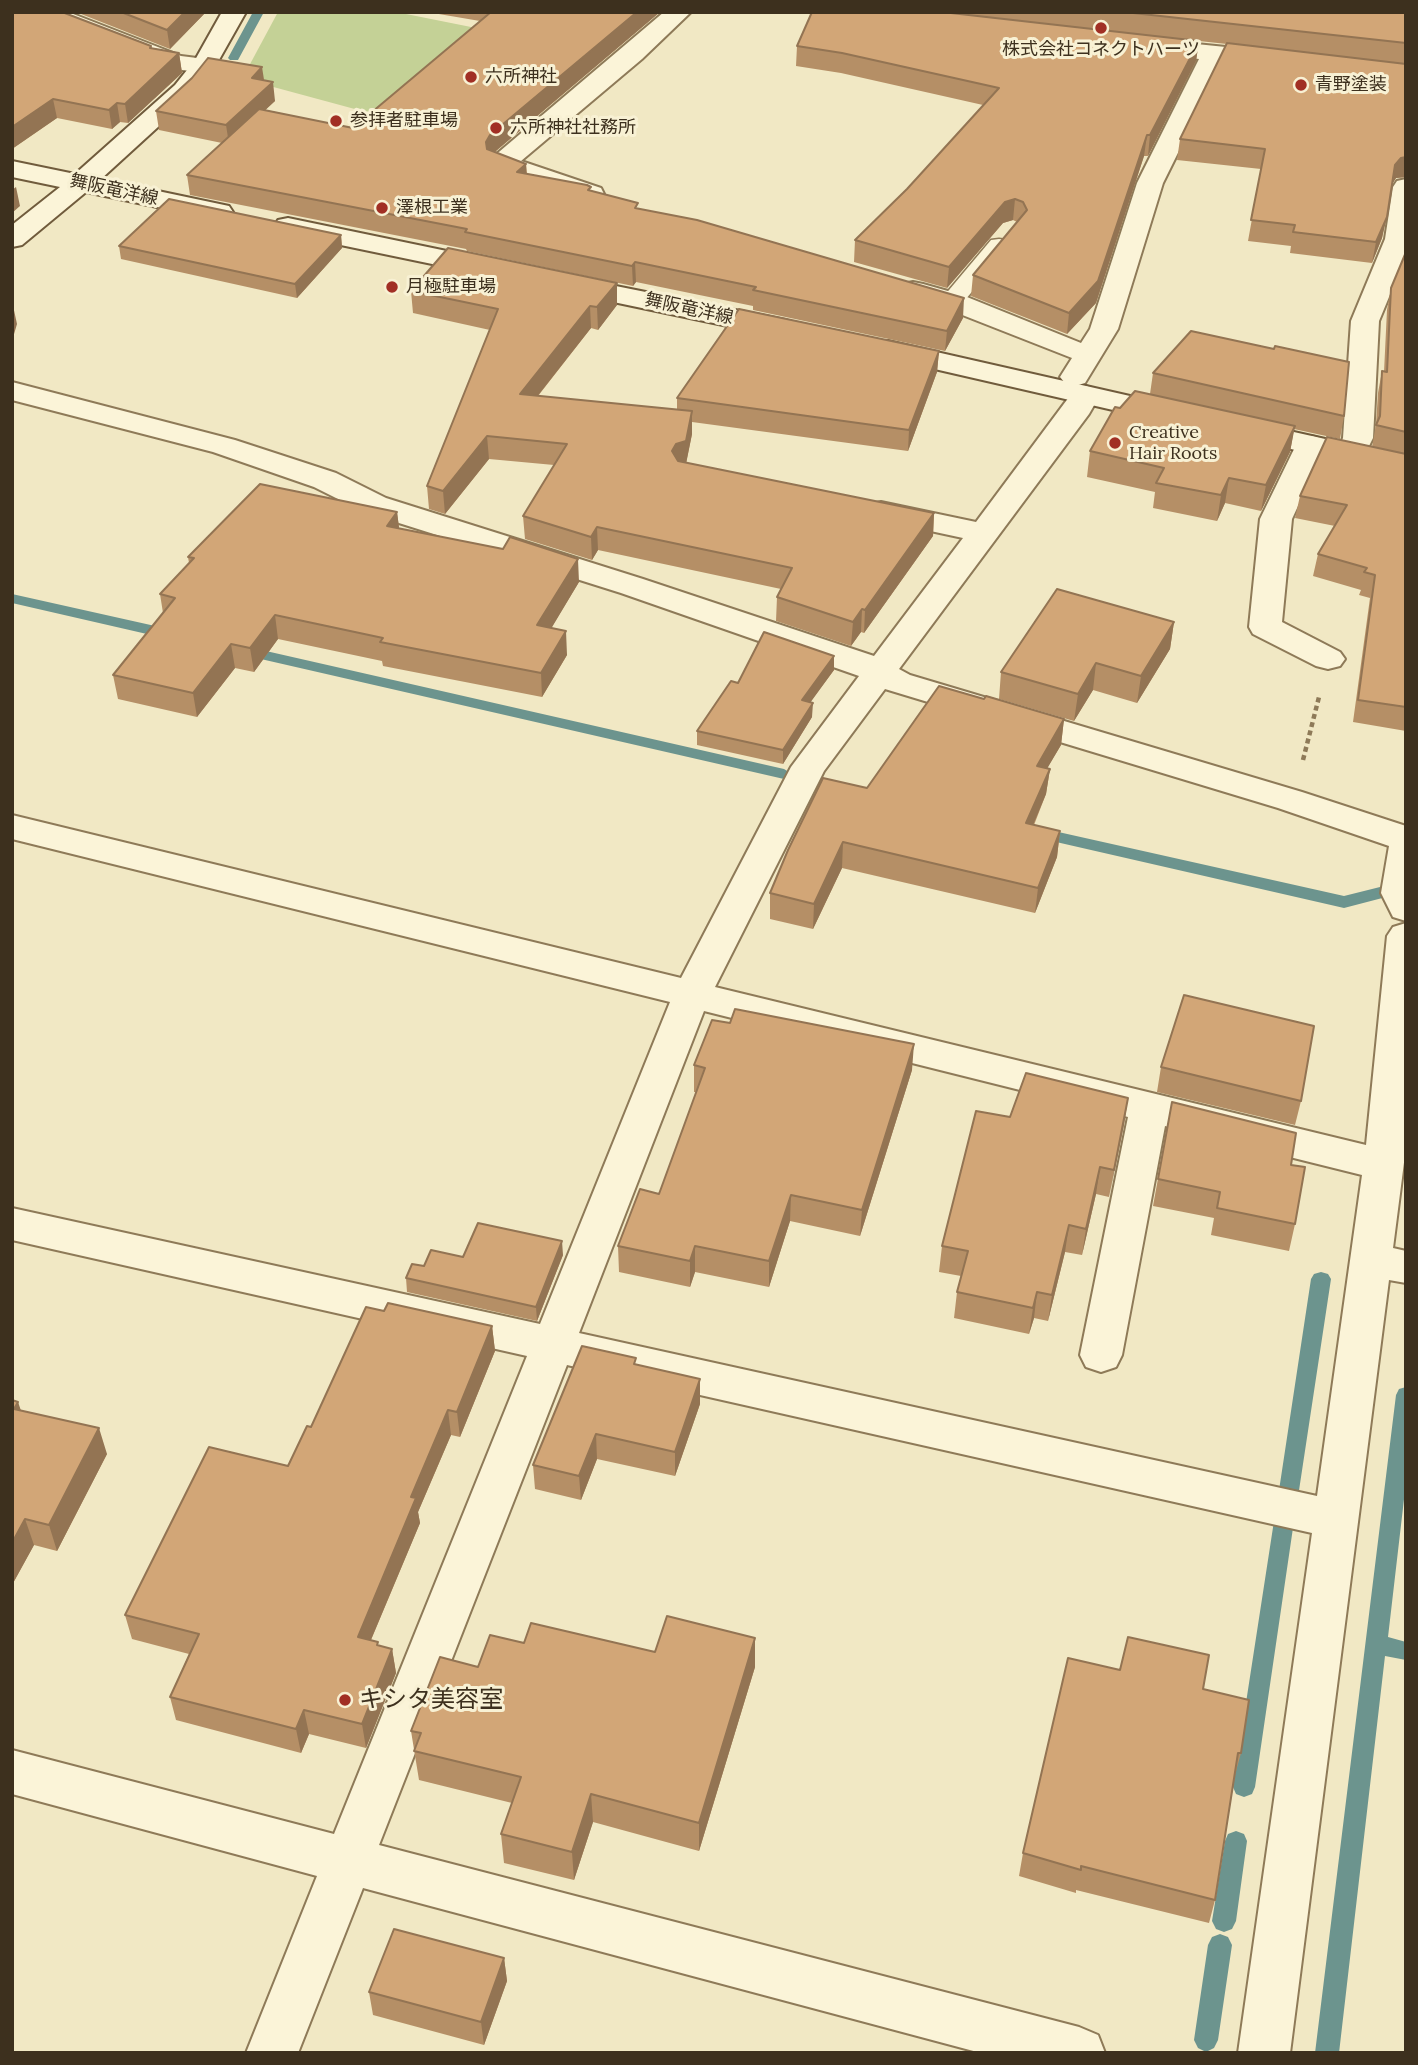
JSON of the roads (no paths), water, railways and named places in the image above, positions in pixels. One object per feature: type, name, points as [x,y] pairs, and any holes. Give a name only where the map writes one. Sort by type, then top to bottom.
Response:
[{"type":"street","points":[[45,12],[177,62],[204,65]]},
{"type":"street","points":[[12,239],[81,183],[184,90],[204,65],[234,12]]},
{"type":"street","points":[[615,203],[502,163],[679,12]]},
{"type":"street","points":[[1119,43],[1297,62]]},
{"type":"street","points":[[272,2053],[692,994],[808,767],[983,534],[1076,393],[1089,354],[1104,329],[1150,183],[1215,53]]},
{"type":"street","name":"舞阪竜洋線","points":[[12,169],[807,334]]},
{"type":"street","points":[[1351,454],[1359,438],[1365,321],[1399,239],[1406,187]]},
{"type":"street","points":[[887,283],[953,301],[1069,349],[1089,354]]},
{"type":"street","points":[[862,345],[1406,466]]},
{"type":"street","points":[[12,391],[224,446],[325,480],[375,505],[644,590],[861,663],[898,681],[1290,800],[1406,839]]},
{"type":"street","points":[[1311,445],[1276,519],[1265,627],[1328,659]]},
{"type":"street","points":[[846,505],[951,525],[983,534]]},
{"type":"street","points":[[12,827],[1384,1165]]},
{"type":"street","points":[[1406,848],[1399,893],[1406,908]]},
{"type":"street","points":[[1264,2053],[1336,1520],[1389,1263],[1384,1165],[1406,936]]},
{"type":"street","points":[[1101,1355],[1143,1134],[1151,1107]]},
{"type":"street","points":[[12,1224],[1336,1520]]},
{"type":"street","points":[[12,1772],[1079,2053]]},
{"type":"lane","points":[[953,301],[1012,229]]},
{"type":"waterway","points":[[234,58],[259,12]]},
{"type":"waterway","points":[[12,598],[173,635]]},
{"type":"waterway","points":[[244,651],[784,774]]},
{"type":"waterway","points":[[1036,832],[1344,902],[1384,892]]},
{"type":"waterway","points":[[1288,1497],[1321,1279]]},
{"type":"waterway","points":[[1376,1644],[1406,1395]]},
{"type":"waterway","points":[[1244,1787],[1284,1521]]},
{"type":"waterway","points":[[1327,2053],[1376,1644]]},
{"type":"waterway","points":[[1376,1644],[1406,1651]]},
{"type":"waterway","points":[[1224,1921],[1236,1841]]},
{"type":"waterway","points":[[1206,2040],[1220,1945]]},
{"type":"place","name":"株式会社コネクトハーツ","points":[[1101,28]]},
{"type":"place","name":"六所神社","points":[[471,77]]},
{"type":"place","name":"青野塗装","points":[[1301,85]]},
{"type":"place","name":"参拝者駐車場","points":[[336,121]]},
{"type":"place","name":"六所神社社務所","points":[[496,128]]},
{"type":"place","name":"澤根工業","points":[[382,208]]},
{"type":"place","name":"月極駐車場","points":[[392,287]]},
{"type":"place","name":"Creative Hair Roots","points":[[1115,443]]},
{"type":"place","name":"キシタ美容室","points":[[345,1700]]}]
